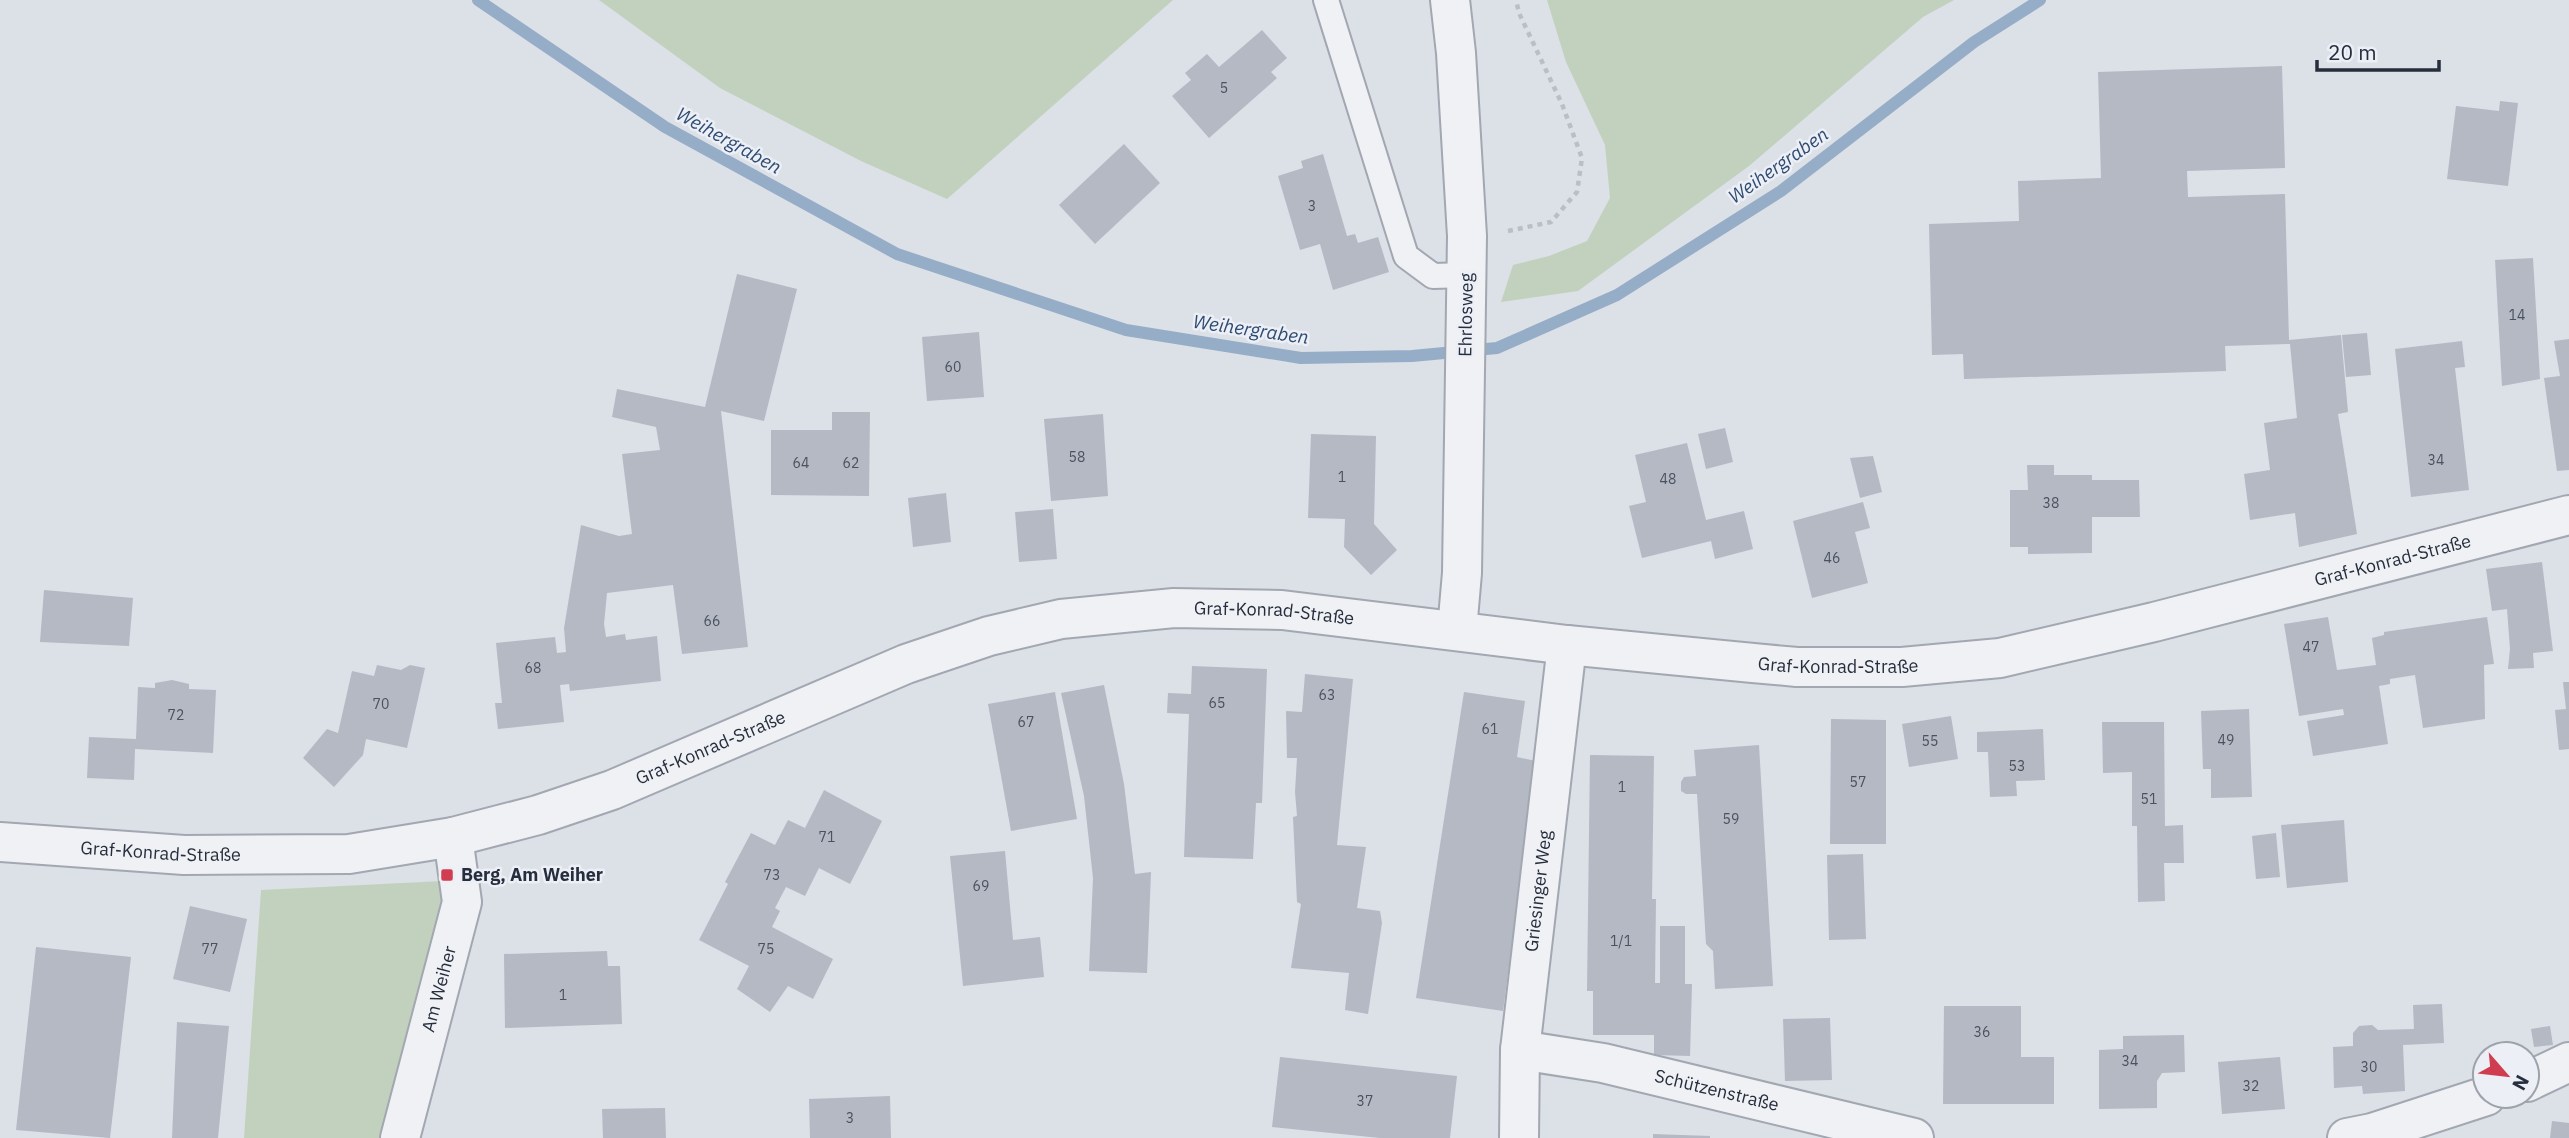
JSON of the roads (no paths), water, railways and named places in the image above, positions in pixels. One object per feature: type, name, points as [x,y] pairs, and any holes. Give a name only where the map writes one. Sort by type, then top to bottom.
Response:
[{"type":"street","name":"Ehrlosweg","points":[[1450,0],[1457,66],[1467,236],[1462,573],[1457,630]]},
{"type":"street","name":"Graf-Konrad-Straße","points":[[0,842],[184,855],[349,854],[453,837],[538,815],[612,790],[906,664],[989,636],[1061,619],[1174,608],[1282,610],[1567,645],[1797,667],[1902,667],[2000,658],[2143,625],[2569,515]]},
{"type":"street","name":"Griesinger Weg","points":[[1518,1138],[1520,1050],[1567,645]]},
{"type":"street","name":"Am Weiher","points":[[400,1138],[462,902],[453,837]]},
{"type":"street","name":"Schützenstraße","points":[[1520,1050],[1603,1063],[1914,1138]]},
{"type":"street","points":[[2541,1075],[2569,1062]]},
{"type":"street","points":[[2347,1138],[2372,1133],[2471,1101]]},
{"type":"lane","points":[[1326,0],[1406,256],[1433,276],[1466,292]]},
{"type":"waterway","name":"Weihergraben","points":[[478,0],[665,127],[897,254],[1126,330],[1301,358],[1412,356],[1497,348],[1617,295],[1781,191],[1974,42],[2040,0]]},
{"type":"place","name":"Berg, Am Weiher","points":[[447,875]]}]
